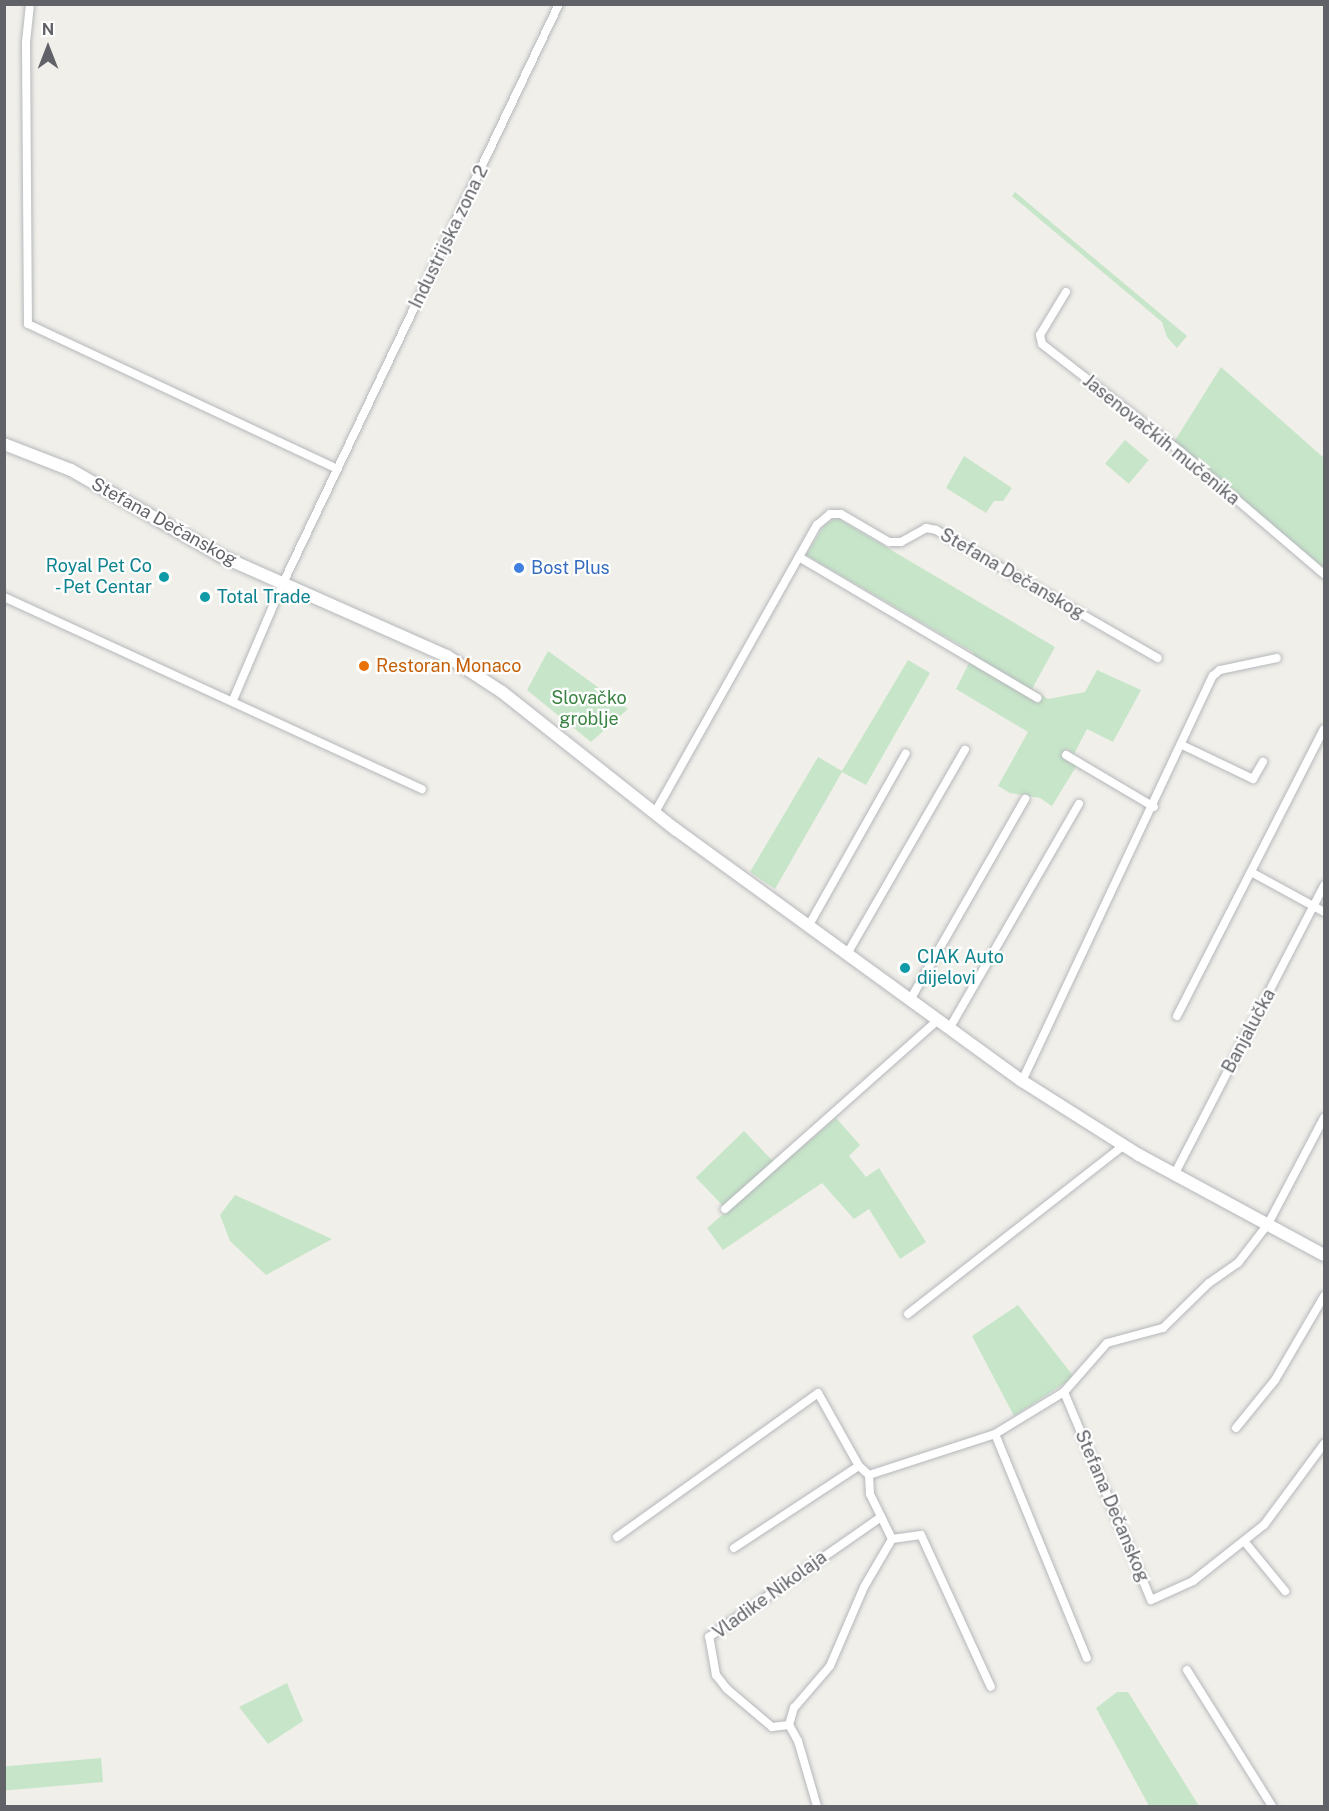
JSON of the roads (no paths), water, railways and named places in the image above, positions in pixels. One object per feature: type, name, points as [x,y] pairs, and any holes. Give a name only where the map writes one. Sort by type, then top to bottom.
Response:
[{"type":"main road","name":"Stefana Dečanskog","points":[[4,444],[71,470],[190,540],[447,656],[502,692],[654,813],[1022,1081],[1123,1146],[1324,1256]]},
{"type":"street","points":[[30,4],[26,43],[28,324],[338,470]]},
{"type":"street","name":"Industrijska zona 2","points":[[233,700],[283,583],[559,4]]},
{"type":"street","name":"Jasenovačkih mučenika","points":[[1066,292],[1040,335],[1042,344],[1181,452],[1324,574]]},
{"type":"street","name":"Stefana Dečanskog","points":[[799,557],[817,525],[830,514],[841,514],[889,542],[901,542],[926,528],[936,530],[1158,658]]},
{"type":"street","points":[[654,813],[799,557],[1036,698]]},
{"type":"street","points":[[4,597],[233,700],[422,789]]},
{"type":"street","points":[[1022,1081],[1154,807],[1212,676],[1220,670],[1277,658]]},
{"type":"street","points":[[1178,1016],[1324,729]]},
{"type":"street","points":[[1182,745],[1253,779],[1263,762]]},
{"type":"street","points":[[848,954],[965,750]]},
{"type":"street","points":[[808,925],[906,753]]},
{"type":"street","points":[[1066,755],[1154,807]]},
{"type":"street","points":[[910,1000],[1025,799]]},
{"type":"street","points":[[949,1029],[1079,804]]},
{"type":"street","points":[[1251,872],[1324,912]]},
{"type":"street","name":"Banjalučka","points":[[1174,1175],[1324,886]]},
{"type":"street","points":[[725,1209],[937,1021]]},
{"type":"street","points":[[869,1475],[995,1434],[1064,1392],[1107,1343],[1163,1328],[1209,1283],[1238,1263],[1268,1224],[1324,1118]]},
{"type":"street","points":[[908,1314],[1123,1146]]},
{"type":"street","points":[[1236,1428],[1275,1380],[1324,1296]]},
{"type":"street","name":"Stefana Dečanskog","points":[[1064,1392],[1151,1600],[1193,1581],[1264,1525],[1324,1444]]},
{"type":"street","points":[[617,1537],[818,1394],[859,1466],[869,1475],[870,1494],[892,1539]]},
{"type":"street","points":[[995,1434],[1087,1658]]},
{"type":"street","points":[[734,1548],[859,1466]]},
{"type":"street","name":"Vladike Nikolaja","points":[[789,1725],[772,1727],[727,1689],[716,1675],[709,1637],[881,1516]]},
{"type":"street","points":[[892,1539],[921,1535],[991,1687]]},
{"type":"street","points":[[816,1806],[798,1741],[789,1725],[794,1708],[830,1666],[864,1587],[892,1539]]},
{"type":"street","points":[[1244,1541],[1285,1591]]},
{"type":"street","points":[[1187,1670],[1272,1806]]},
{"type":"place","name":"Bost Plus","points":[[519,568]]},
{"type":"place","name":"Royal Pet Co - Pet Centar","points":[[164,577]]},
{"type":"place","name":"Total Trade","points":[[205,597]]},
{"type":"place","name":"Restoran Monaco","points":[[364,666]]},
{"type":"place","name":"CIAK Auto dijelovi","points":[[905,968]]},
{"type":"park label","name":"Slovačko groblje","points":[[589,709]]}]
